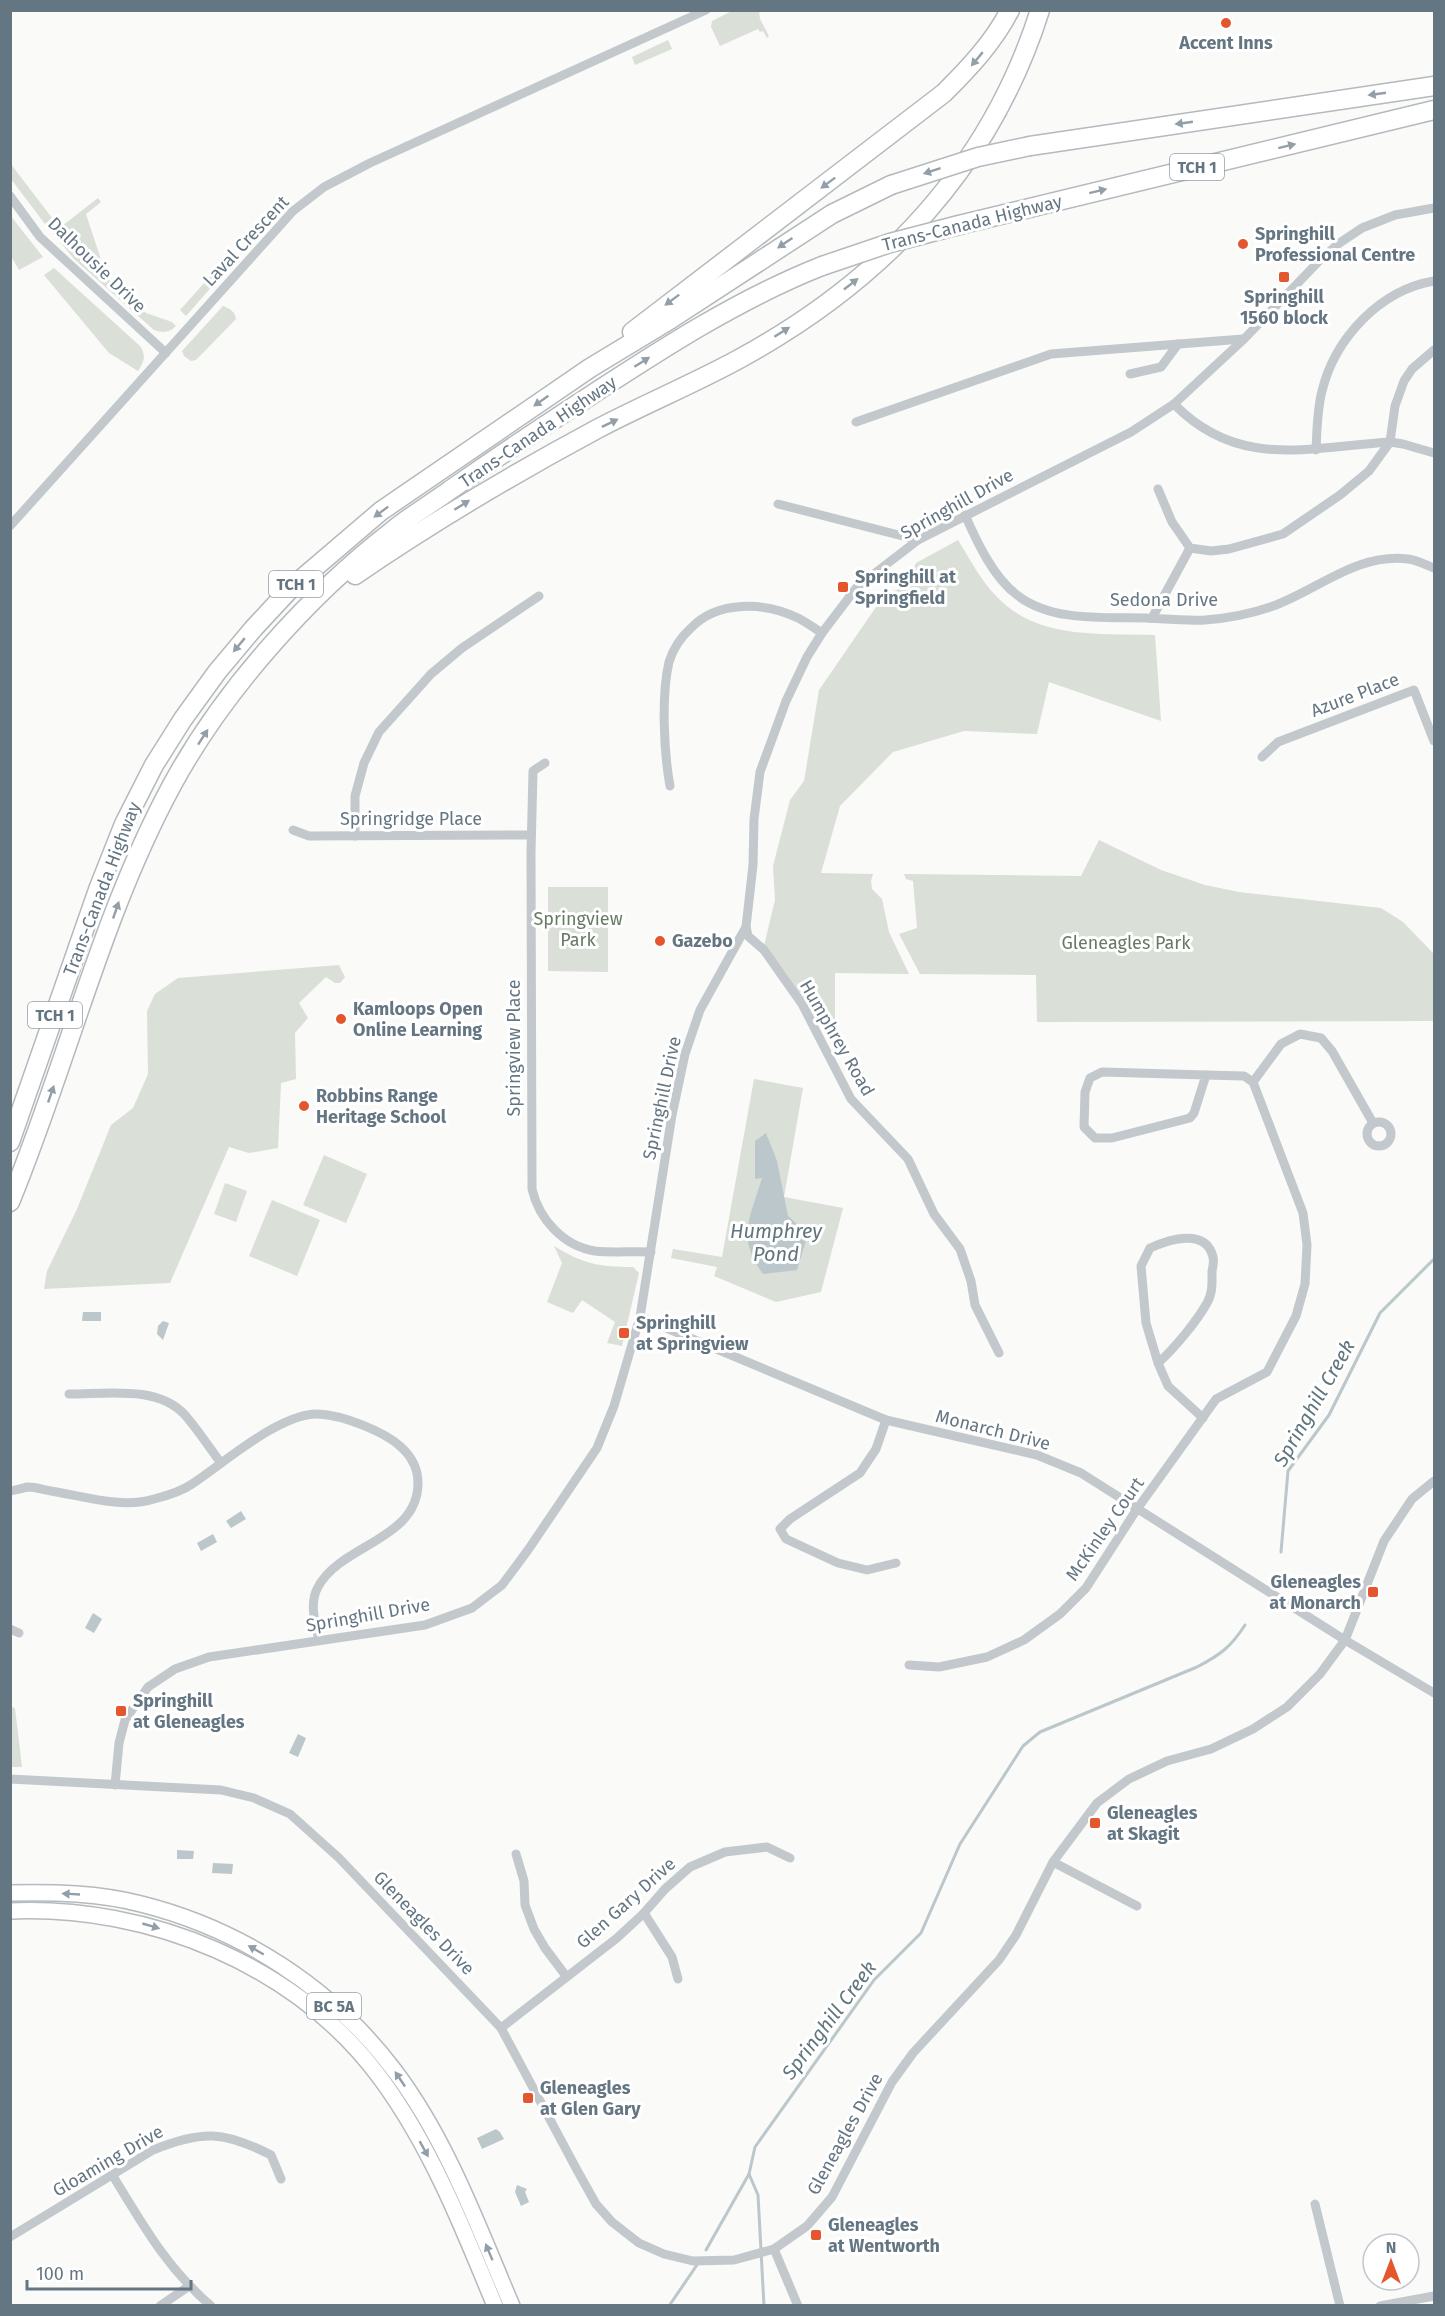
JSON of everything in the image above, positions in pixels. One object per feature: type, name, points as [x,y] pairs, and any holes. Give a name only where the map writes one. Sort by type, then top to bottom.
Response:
[{"type":"highway","points":[[590,368],[662,307],[944,93],[975,62],[1001,28],[1010,10]]},
{"type":"highway","points":[[309,607],[405,541],[502,480],[601,427],[739,358],[804,318],[851,284],[885,256],[922,218],[984,135],[1012,84],[1040,10]]},
{"type":"highway","name":"Trans-Canada Highway","points":[[10,1142],[99,887],[124,824],[154,765],[217,672],[253,628],[292,587],[373,518],[590,368],[671,319],[832,214],[891,185],[978,157],[1030,146],[1434,86]]},
{"type":"highway","name":"Trans-Canada Highway","points":[[10,1202],[32,1150],[120,898],[173,783],[237,687],[309,607],[349,567],[394,529],[646,359],[782,282],[890,243],[1434,110]]},
{"type":"main road","name":"BC 5A","points":[[10,1893],[88,1895],[139,1903],[186,1917],[250,1946],[318,1991],[373,2044],[395,2071],[413,2099],[449,2163],[512,2306]]},
{"type":"main road","name":"BC 5A","points":[[10,1911],[86,1912],[135,1921],[181,1935],[237,1959],[306,2004],[335,2027],[381,2079],[414,2130],[463,2227],[495,2306]]},
{"type":"street","name":"Laval Crescent","points":[[10,526],[293,211],[324,187],[370,163],[706,10]]},
{"type":"street","name":"Dalhousie Drive","points":[[10,196],[40,237],[166,353]]},
{"type":"street","name":"Springhill Drive","points":[[116,1785],[119,1743],[125,1720],[148,1687],[175,1669],[209,1657],[425,1625],[472,1608],[502,1585],[597,1448],[614,1406],[640,1317],[672,1115],[685,1054],[700,1010],[746,927],[760,772],[786,701],[807,657],[857,587],[918,540],[1131,432],[1174,404],[1244,339],[1338,244],[1362,228],[1384,219],[1434,208]]},
{"type":"street","points":[[1316,450],[1322,391],[1330,366],[1341,346],[1370,313],[1386,300],[1434,280]]},
{"type":"street","points":[[856,422],[1051,354],[1244,339]]},
{"type":"street","points":[[1130,374],[1161,368],[1178,345]]},
{"type":"street","points":[[1158,489],[1172,522],[1190,548],[1211,551],[1229,549],[1283,534],[1340,495],[1369,471],[1390,442],[1395,406],[1404,381],[1412,369],[1434,350]]},
{"type":"street","points":[[1174,404],[1205,430],[1228,441],[1257,448],[1288,452],[1390,442],[1434,453]]},
{"type":"street","points":[[778,504],[918,540]]},
{"type":"street","name":"Sedona Drive","points":[[965,515],[977,541],[997,574],[1017,595],[1042,609],[1072,615],[1204,620],[1239,616],[1277,604],[1358,565],[1384,559],[1409,559],[1434,568]]},
{"type":"street","points":[[1152,618],[1190,548]]},
{"type":"street","points":[[355,836],[355,796],[364,763],[379,732],[439,668],[462,648],[539,596]]},
{"type":"street","points":[[670,786],[666,763],[665,683],[669,660],[681,638],[700,618],[732,606],[763,607],[798,618],[822,633]]},
{"type":"street","name":"Azure Place","points":[[1262,758],[1278,742],[1414,690],[1434,741]]},
{"type":"street","name":"Springview Place","points":[[545,763],[533,771],[531,835],[532,1189],[536,1206],[544,1221],[581,1247],[594,1251],[651,1252]]},
{"type":"street","name":"Springridge Place","points":[[293,830],[309,836],[531,835]]},
{"type":"street","name":"Humphrey Road","points":[[746,927],[748,936],[764,950],[802,1004],[851,1099],[908,1159],[934,1214],[960,1249],[971,1281],[975,1305],[999,1353]]},
{"type":"street","points":[[1206,1075],[1194,1113],[1190,1118],[1112,1138],[1095,1138],[1084,1127],[1085,1092],[1090,1078],[1102,1072],[1244,1076],[1253,1082],[1281,1044],[1300,1034],[1321,1038],[1332,1051],[1373,1124]]},
{"type":"street","name":"McKinley Court","points":[[909,1665],[939,1667],[987,1657],[1024,1640],[1060,1614],[1086,1588],[1137,1509],[1216,1399],[1267,1372],[1296,1316],[1305,1284],[1307,1245],[1303,1213],[1253,1082]]},
{"type":"street","points":[[1158,1362],[1171,1352],[1208,1302],[1212,1288],[1213,1258],[1201,1241],[1181,1238],[1150,1248],[1141,1266],[1146,1323],[1158,1362],[1168,1386],[1203,1418]]},
{"type":"street","name":"Monarch Drive","points":[[640,1317],[886,1420],[1037,1455],[1081,1473],[1345,1640],[1434,1693]]},
{"type":"street","points":[[69,1394],[151,1395],[165,1400],[183,1413],[221,1463]]},
{"type":"street","points":[[10,1491],[29,1487],[120,1502],[153,1500],[190,1486],[284,1422],[317,1414],[350,1421],[384,1434],[400,1446],[414,1463],[418,1478],[418,1495],[410,1513],[393,1530],[328,1574],[317,1587],[313,1601],[319,1640]]},
{"type":"street","points":[[886,1420],[876,1449],[860,1473],[790,1519],[780,1529],[786,1539],[838,1563],[867,1570],[896,1563]]},
{"type":"street","name":"Gleneagles Drive","points":[[10,1779],[221,1790],[254,1797],[290,1814],[339,1858],[501,2028],[577,2170],[597,2204],[612,2222],[639,2243],[664,2254],[693,2261],[734,2260],[774,2249],[807,2226],[832,2197],[892,2082],[913,2053],[999,1960],[1027,1915],[1053,1862],[1097,1803],[1129,1779],[1167,1761],[1211,1749],[1253,1729],[1287,1707],[1320,1674],[1345,1640],[1384,1541],[1412,1499],[1434,1481]]},
{"type":"street","name":"Glen Gary Drive","points":[[501,2028],[617,1938],[690,1867],[725,1852],[767,1847],[790,1858]]},
{"type":"street","points":[[516,1854],[524,1881],[525,1905],[534,1929],[566,1976]]},
{"type":"street","points":[[1053,1862],[1137,1906]]},
{"type":"street","points":[[644,1913],[672,1957],[678,1979]]},
{"type":"street","name":"Gloaming Drive","points":[[10,2237],[153,2150],[176,2140],[200,2135],[221,2136],[245,2142],[271,2155],[281,2179]]},
{"type":"street","points":[[113,2176],[160,2253],[189,2286],[211,2306]]},
{"type":"street","points":[[1315,2204],[1340,2306]]},
{"type":"street","points":[[774,2249],[798,2306]]},
{"type":"street","points":[[160,2306],[189,2286]]},
{"type":"street","points":[[1380,2306],[1434,2296]]},
{"type":"green space","points":[[732,11],[759,11],[760,19],[769,36],[767,38],[763,31],[760,32],[758,29],[720,46],[711,27],[712,21]]},
{"type":"green space","points":[[668,40],[672,49],[635,65],[632,57]]},
{"type":"green space","points":[[10,163],[52,218],[45,224],[11,179]]},
{"type":"green space","points":[[98,198],[101,202],[86,214],[107,278],[146,313],[172,322],[176,326],[171,330],[163,332],[154,330],[74,259],[53,233]]},
{"type":"green space","points":[[10,215],[43,257],[19,270],[11,256]]},
{"type":"green space","points":[[224,261],[228,268],[186,316],[180,310]]},
{"type":"green space","points":[[54,268],[141,347],[144,359],[138,371],[109,353],[44,275]]},
{"type":"green space","points":[[223,306],[233,312],[236,319],[196,360],[191,361],[184,356],[182,351]]},
{"type":"green space","points":[[958,540],[991,591],[1013,611],[1031,621],[1071,631],[1155,635],[1161,721],[1049,682],[1037,734],[964,731],[893,752],[840,806],[821,873],[873,874],[872,889],[882,899],[889,932],[909,974],[835,973],[835,1019],[808,1019],[763,950],[775,900],[773,866],[790,800],[804,781],[819,690],[885,594],[905,587],[916,563]]},
{"type":"green space","name":"Gleneagles Park","points":[[1099,840],[1161,870],[1205,885],[1239,892],[1381,908],[1403,922],[1434,954],[1434,1021],[1037,1022],[1036,975],[920,974],[899,934],[917,928],[913,881],[906,879],[904,874],[1081,876]]},
{"type":"green space","name":"Springview Park","points":[[548,887],[608,887],[608,972],[548,971]]},
{"type":"green space","points":[[339,965],[345,977],[340,983],[335,983],[326,977],[299,1003],[308,1018],[295,1033],[296,1079],[281,1083],[278,1148],[249,1153],[229,1147],[170,1283],[44,1289],[47,1271],[77,1209],[111,1125],[133,1108],[148,1074],[147,1011],[155,994],[178,978]]},
{"type":"green space","points":[[754,1079],[803,1088],[784,1197],[843,1208],[821,1292],[776,1302],[714,1276],[717,1267],[671,1258],[673,1249],[722,1257]]},
{"type":"green space","points":[[324,1155],[367,1174],[346,1223],[303,1205]]},
{"type":"green space","points":[[225,1183],[247,1191],[236,1222],[214,1214]]},
{"type":"green space","points":[[272,1200],[320,1220],[297,1276],[249,1256]]},
{"type":"green space","points":[[554,1246],[583,1261],[601,1265],[633,1267],[639,1273],[622,1346],[607,1343],[615,1322],[582,1300],[573,1313],[547,1302],[562,1263]]},
{"type":"green space","points":[[11,1707],[15,1708],[22,1767],[11,1767]]},
{"type":"water","name":"Humphrey Pond","points":[[766,1133],[777,1161],[788,1216],[808,1234],[797,1270],[763,1274],[750,1249],[748,1227],[762,1178],[755,1179],[755,1141]]},
{"type":"water","points":[[83,1312],[101,1312],[101,1321],[82,1321]]},
{"type":"water","points":[[163,1321],[169,1323],[163,1340],[157,1334],[158,1326]]},
{"type":"water","points":[[241,1511],[246,1519],[231,1528],[226,1521]]},
{"type":"water","points":[[213,1534],[217,1542],[201,1551],[197,1543]]},
{"type":"water","points":[[93,1613],[102,1619],[94,1633],[85,1628]]},
{"type":"water","points":[[298,1734],[306,1738],[298,1757],[289,1753]]},
{"type":"water","points":[[177,1850],[194,1851],[193,1859],[177,1859]]},
{"type":"water","points":[[213,1863],[233,1864],[232,1874],[212,1873]]},
{"type":"water","points":[[496,2129],[504,2139],[482,2149],[477,2138]]},
{"type":"water","points":[[517,2185],[527,2189],[525,2192],[529,2202],[521,2206],[515,2192]]},
{"type":"waterway","name":"Springhill Creek","points":[[1281,1552],[1288,1471],[1329,1415],[1380,1313],[1434,1259]]},
{"type":"waterway","name":"Springhill Creek","points":[[764,2306],[758,2195],[749,2174],[755,2147],[874,1980],[921,1933],[960,1844],[1023,1746],[1040,1732],[1205,1663],[1230,1645],[1245,1625]]},
{"type":"waterway","points":[[706,2250],[749,2174]]},
{"type":"waterway","points":[[669,2306],[699,2262]]},
{"type":"place","name":"Accent Inns","points":[[1226,23]]},
{"type":"place","name":"Springhill Professional Centre","points":[[1243,244]]},
{"type":"place","name":"Springhill 1560 block","points":[[1284,277]]},
{"type":"place","name":"Springhill at Springfield","points":[[843,587]]},
{"type":"place","name":"Gazebo","points":[[660,941]]},
{"type":"place","name":"Kamloops Open Online Learning","points":[[341,1019]]},
{"type":"place","name":"Robbins Range Heritage School","points":[[304,1106]]},
{"type":"place","name":"Springhill at Springview","points":[[624,1333]]},
{"type":"place","name":"Gleneagles at Monarch","points":[[1373,1592]]},
{"type":"place","name":"Springhill at Gleneagles","points":[[121,1711]]},
{"type":"place","name":"Gleneagles at Skagit","points":[[1095,1823]]},
{"type":"place","name":"Gleneagles at Glen Gary","points":[[528,2098]]},
{"type":"place","name":"Gleneagles at Wentworth","points":[[816,2235]]}]
